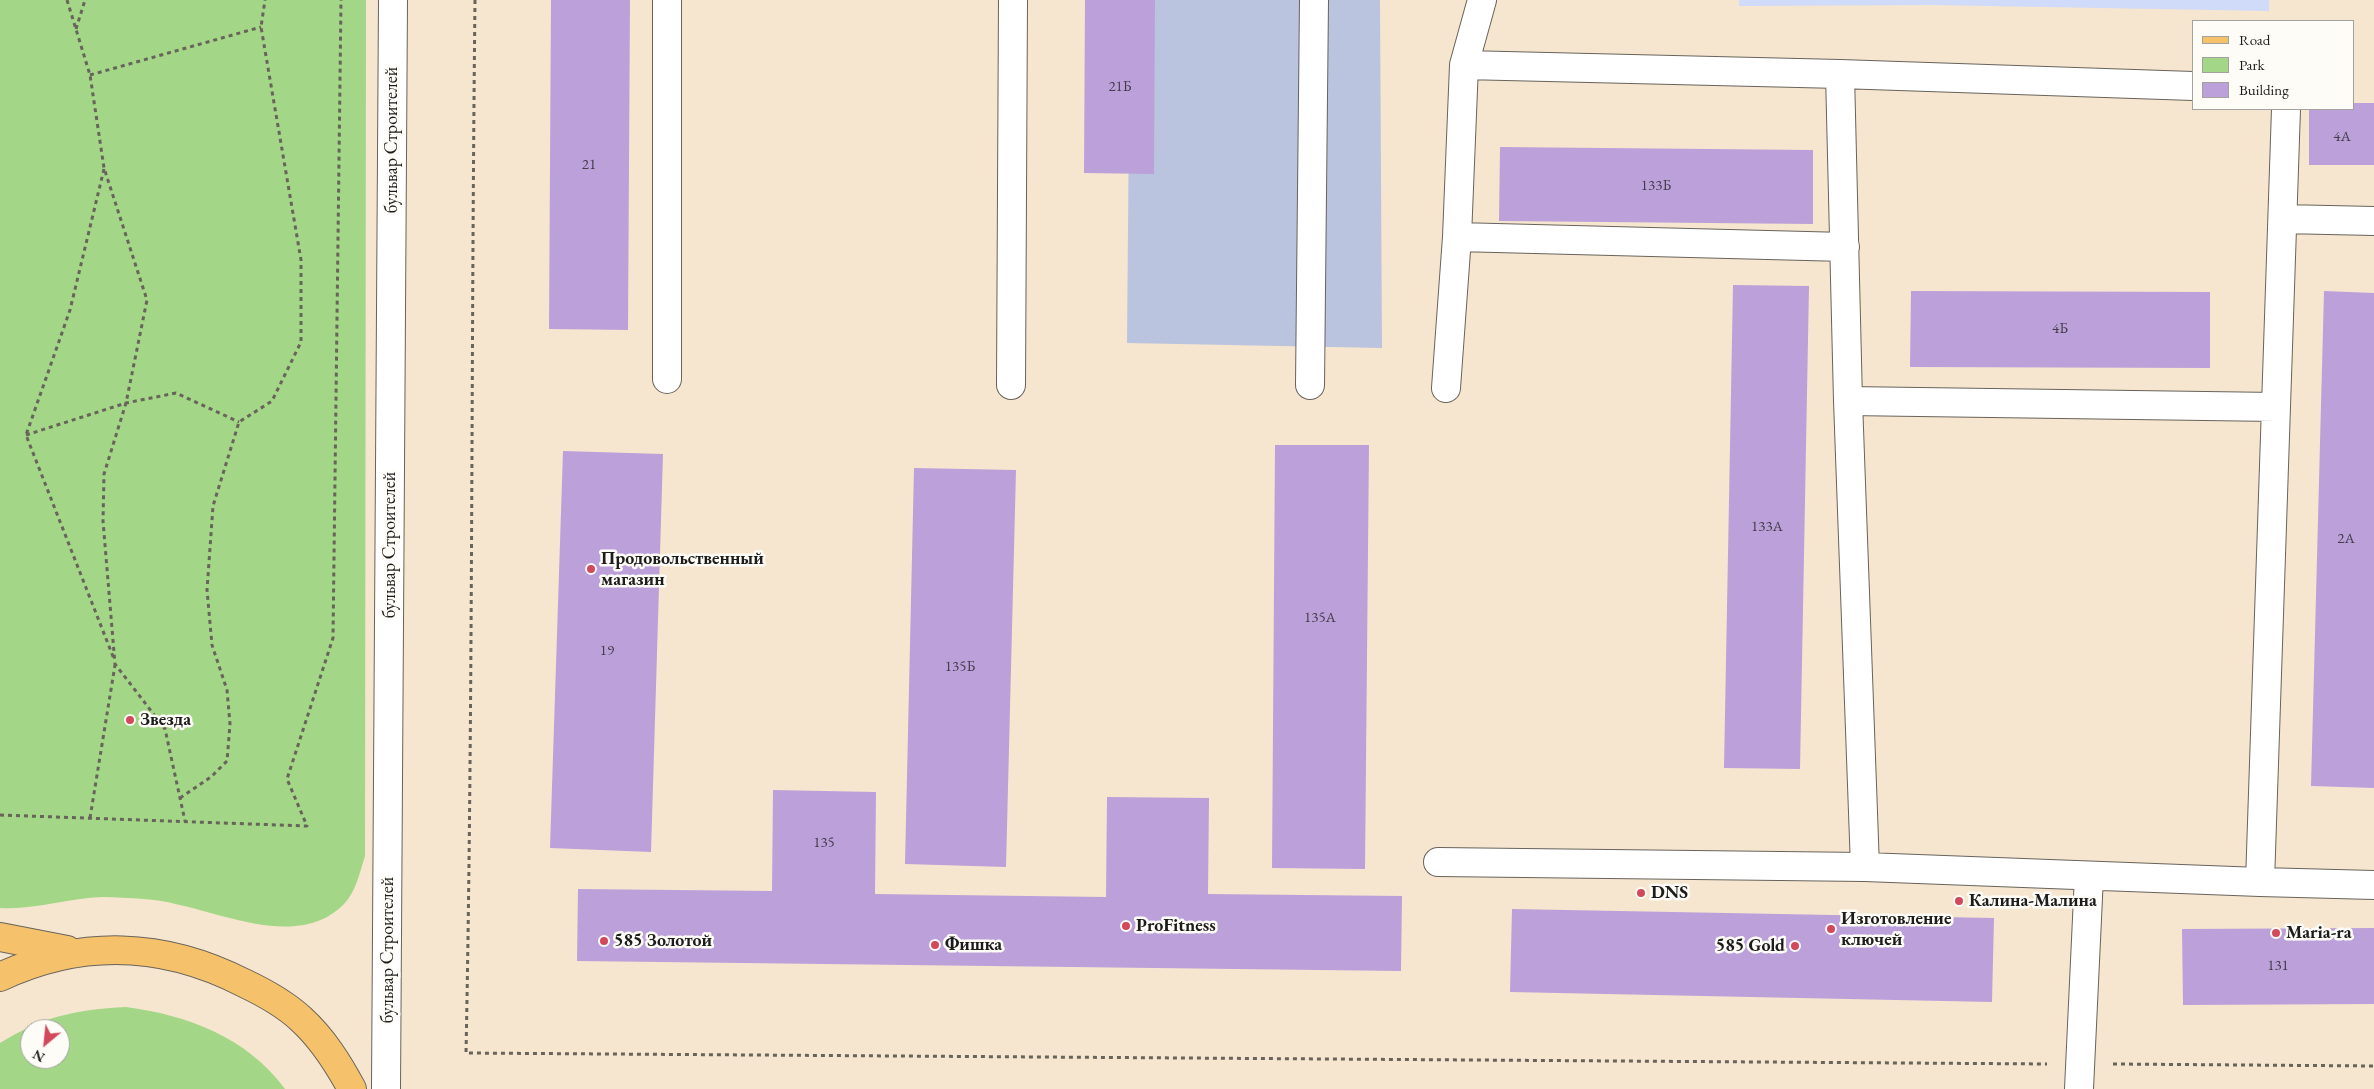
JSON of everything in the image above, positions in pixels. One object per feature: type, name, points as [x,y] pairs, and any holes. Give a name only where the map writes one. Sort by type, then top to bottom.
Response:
[{"type":"main road","points":[[0,937],[76,952]]},
{"type":"main road","points":[[0,977],[28,964],[76,952],[124,949],[168,955],[220,970],[260,991],[301,1018],[334,1055],[352,1089]]},
{"type":"street","name":"бульвар Строителей","points":[[386,1089],[393,0]]},
{"type":"street","points":[[667,0],[667,379]]},
{"type":"street","points":[[1011,385],[1013,0]]},
{"type":"street","points":[[1310,385],[1314,0]]},
{"type":"street","points":[[1446,388],[1457,237],[1464,65],[1482,0]]},
{"type":"street","points":[[1464,65],[1840,74],[2192,86]]},
{"type":"street","points":[[1840,74],[1848,401],[1865,867]]},
{"type":"street","points":[[2260,882],[2286,110]]},
{"type":"street","points":[[2283,219],[2374,221]]},
{"type":"street","points":[[1457,237],[1845,246]]},
{"type":"street","points":[[1848,401],[2276,407]]},
{"type":"street","points":[[1438,862],[1865,867],[2374,885]]},
{"type":"street","points":[[2080,1076],[2089,876]]},
{"type":"path","points":[[67,0],[90,75],[104,168],[147,300],[126,402],[104,474],[103,521],[116,664],[90,818]]},
{"type":"path","points":[[76,30],[85,0]]},
{"type":"path","points":[[180,798],[212,777],[227,761],[230,724],[227,690],[212,645],[208,590],[208,563],[213,506],[240,422],[272,401],[301,342],[302,260],[261,27],[265,0]]},
{"type":"path","points":[[0,815],[185,820],[307,826],[287,779],[334,638],[341,0]]},
{"type":"path","points":[[475,0],[471,384],[470,846],[466,1053],[2080,1076],[2374,1066]]},
{"type":"path","points":[[90,75],[261,27]]},
{"type":"path","points":[[104,168],[70,310],[26,435],[116,664],[166,729],[185,820]]},
{"type":"path","points":[[26,435],[126,402],[176,393],[240,422]]},
{"type":"shaded area","points":[[1130,0],[1380,0],[1382,348],[1127,343]]},
{"type":"shaded area","points":[[1739,0],[2269,0],[2269,11],[1932,5],[1739,6]]},
{"type":"green space","points":[[0,0],[366,0],[365,856],[352,894],[344,904],[323,919],[300,926],[274,926],[247,922],[168,902],[112,897],[89,898],[26,907],[0,908]]},
{"type":"green space","points":[[126,1007],[171,1016],[193,1023],[234,1042],[253,1055],[285,1089],[0,1089],[0,1043],[20,1032],[20,1069],[70,1069],[70,1019],[52,1019],[91,1010]]},
{"type":"building","points":[[551,0],[630,0],[628,330],[549,329]]},
{"type":"building","points":[[1085,0],[1155,0],[1154,174],[1084,173]]},
{"type":"building","points":[[2354,103],[2374,103],[2374,165],[2309,165],[2309,110],[2354,110]]},
{"type":"building","points":[[1500,147],[1813,150],[1813,224],[1499,221]]},
{"type":"building","points":[[1733,285],[1809,286],[1800,769],[1724,768]]},
{"type":"building","points":[[1911,291],[2210,292],[2210,368],[1910,367]]},
{"type":"building","points":[[2324,291],[2374,293],[2374,788],[2311,786]]},
{"type":"building","points":[[1275,445],[1369,445],[1365,869],[1272,868]]},
{"type":"building","points":[[563,451],[663,454],[651,852],[550,848]]},
{"type":"building","points":[[914,468],[1016,470],[1006,867],[905,864]]},
{"type":"building","points":[[773,790],[876,792],[875,894],[1106,897],[1107,797],[1209,798],[1208,894],[1402,896],[1401,971],[577,961],[578,889],[772,891]]},
{"type":"building","points":[[1512,909],[1994,918],[1992,1002],[1510,992]]},
{"type":"building","points":[[2374,928],[2374,1004],[2183,1005],[2182,929]]},
{"type":"place","name":"Продовольственный магазин","points":[[591,569]]},
{"type":"place","name":"Звезда","points":[[130,720]]},
{"type":"place","name":"DNS","points":[[1641,893]]},
{"type":"place","name":"Калина-Малина","points":[[1959,901]]},
{"type":"place","name":"ProFitness","points":[[1126,926]]},
{"type":"place","name":"Изготовление ключей","points":[[1831,929]]},
{"type":"place","name":"Maria-ra","points":[[2276,933]]},
{"type":"place","name":"585 Золотой","points":[[604,941]]},
{"type":"place","name":"Фишка","points":[[935,945]]},
{"type":"place","name":"585 Gold","points":[[1795,946]]}]
